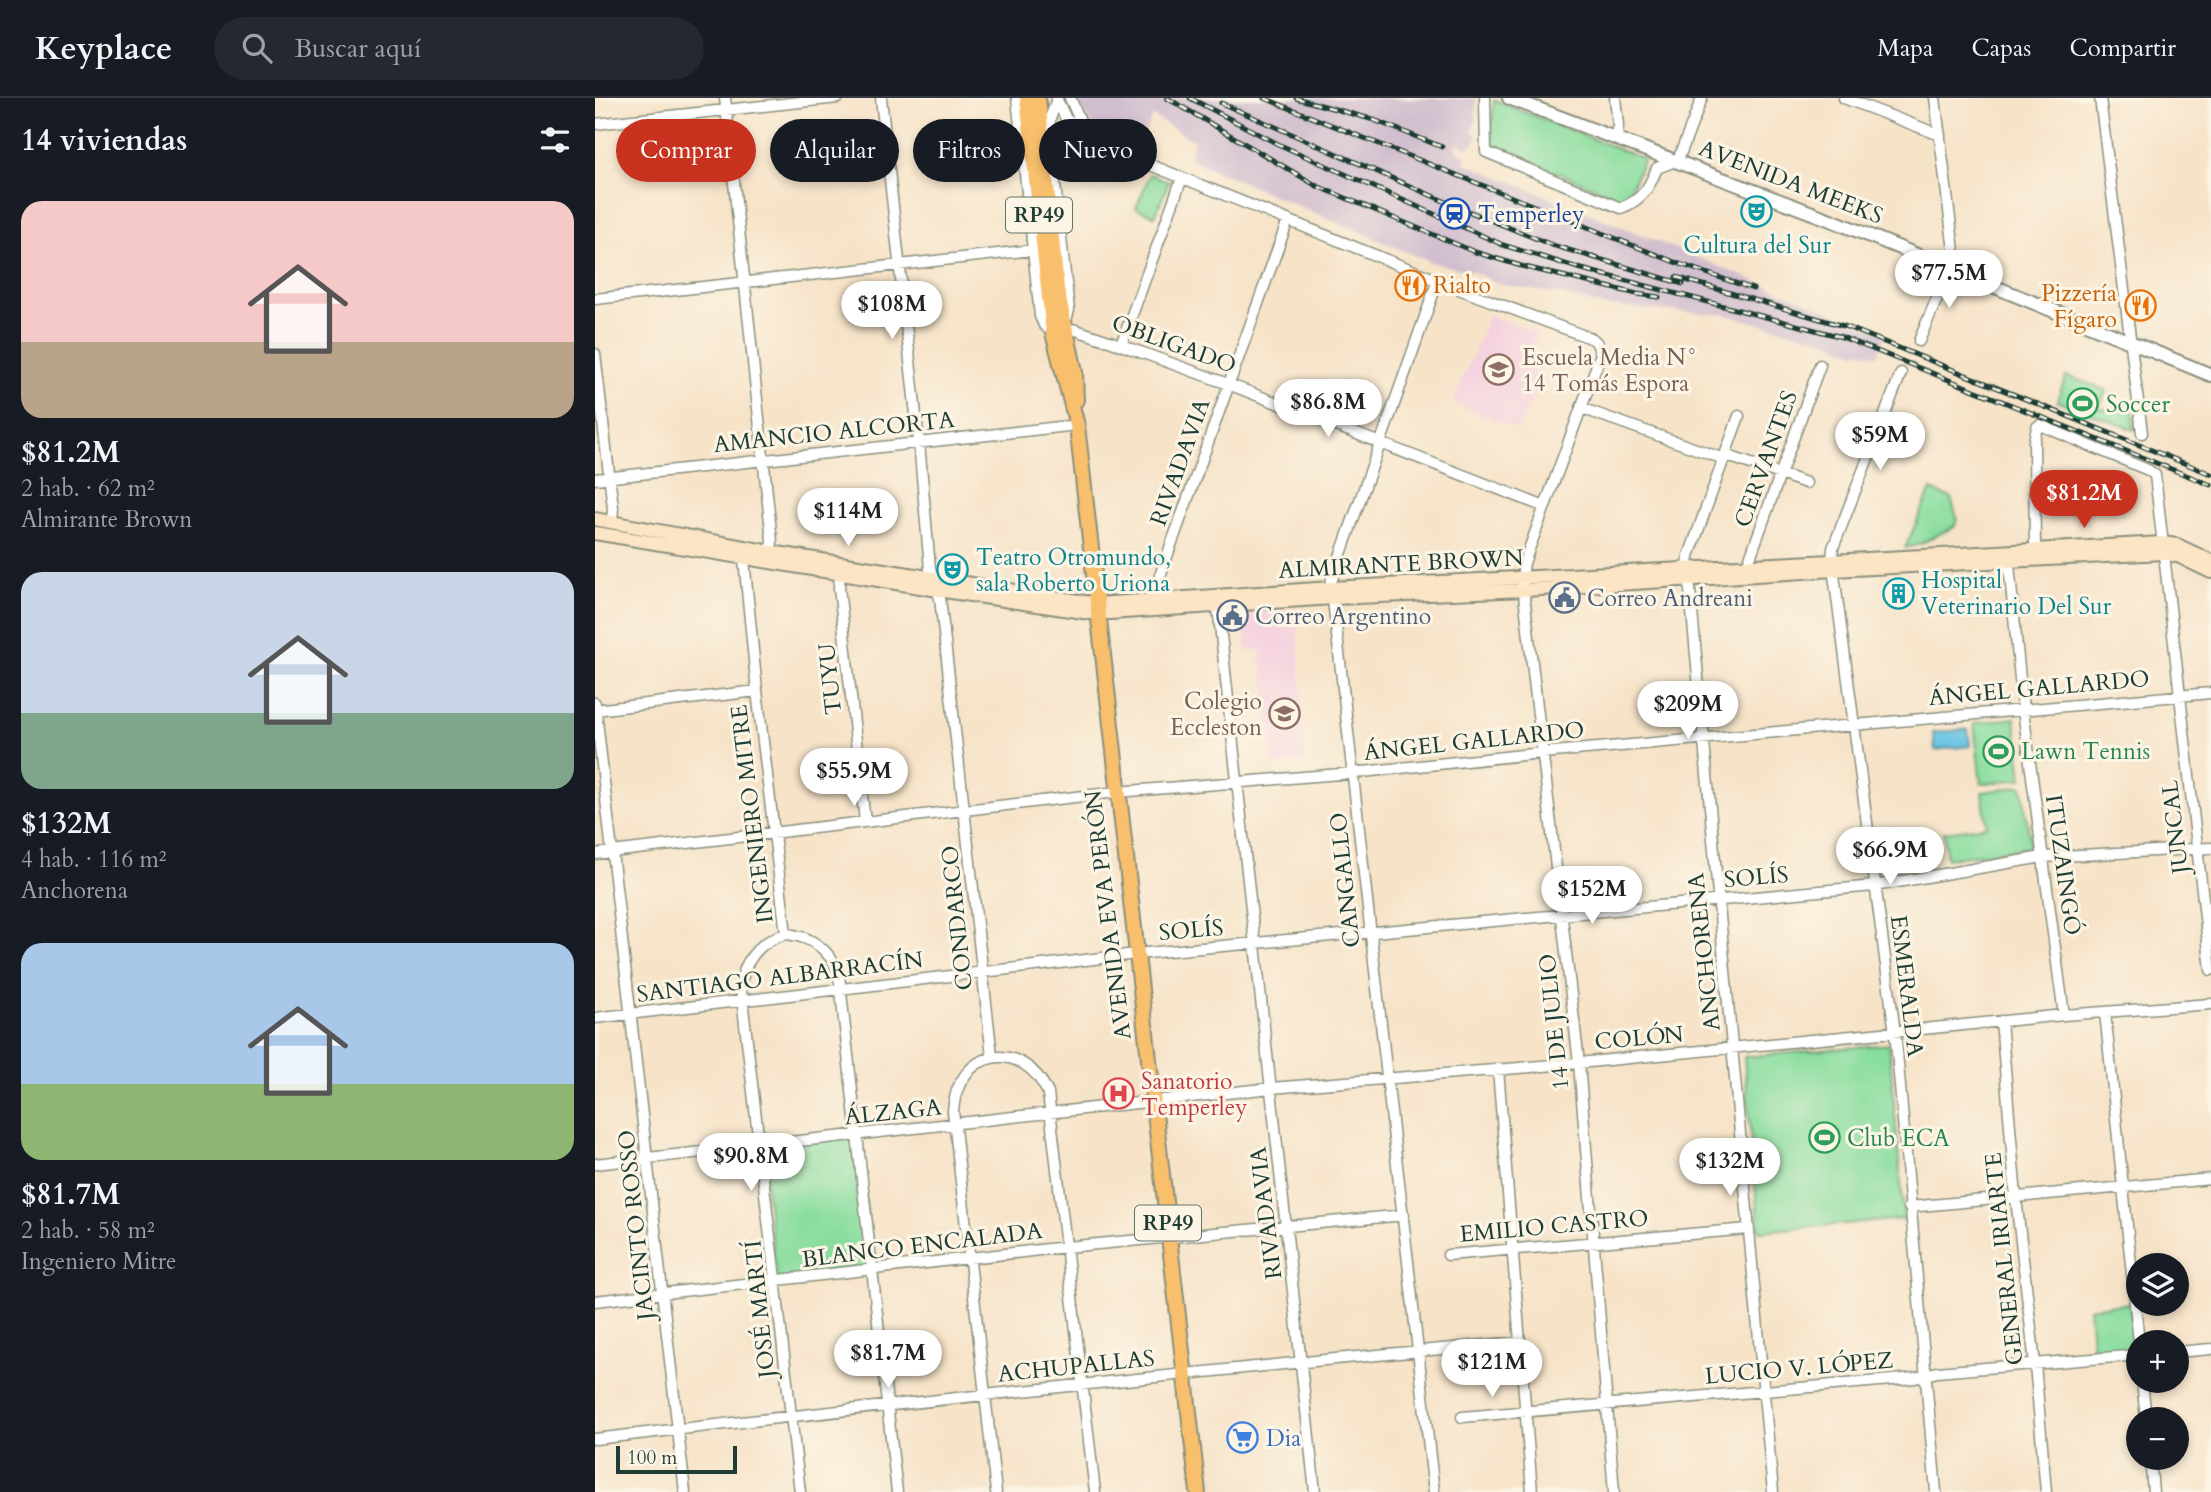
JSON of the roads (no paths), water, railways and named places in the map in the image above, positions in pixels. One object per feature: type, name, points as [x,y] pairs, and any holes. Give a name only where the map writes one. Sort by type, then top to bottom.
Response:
[{"type":"main road","name":"RP49","points":[[1027,98],[1058,330],[1076,380],[1076,420]]},
{"type":"main road","name":"RP49","points":[[1038,98],[1057,289],[1058,330]]},
{"type":"main road","name":"AVENIDA EVA PERÓN","points":[[1076,420],[1198,1492]]},
{"type":"main road","name":"ALMIRANTE BROWN","points":[[595,519],[935,584],[1097,609],[1332,593],[2163,548],[2177,545],[2211,561]]},
{"type":"main road","name":"ALMIRANTE BROWN","points":[[595,533],[841,574],[935,584]]},
{"type":"main road","name":"ALMIRANTE BROWN","points":[[2008,556],[2035,549],[2163,548],[2211,572]]},
{"type":"main road","name":"ALMIRANTE BROWN","points":[[1689,574],[1747,566],[1833,565]]},
{"type":"main road","name":"ALMIRANTE BROWN","points":[[1097,609],[1153,600],[1217,601]]},
{"type":"street","points":[[725,98],[764,459],[771,552]]},
{"type":"street","points":[[595,124],[838,98]]},
{"type":"street","name":"CONDARCO","points":[[881,98],[898,265],[992,1056]]},
{"type":"street","points":[[1017,98],[1040,316],[1044,325],[1058,330],[1069,310],[1055,182]]},
{"type":"street","points":[[1070,98],[1079,119]]},
{"type":"street","points":[[1485,98],[1486,152],[1621,208],[1637,202],[1649,186],[1657,168],[1678,160],[1702,98]]},
{"type":"street","name":"AVENIDA MEEKS","points":[[1509,98],[1678,160],[1950,267],[2211,375]]},
{"type":"street","points":[[1615,98],[1617,138]]},
{"type":"street","points":[[1844,98],[1940,135]]},
{"type":"street","points":[[1919,341],[1954,251],[1935,98]]},
{"type":"street","points":[[2100,98],[2142,433]]},
{"type":"street","points":[[1057,99],[1066,119]]},
{"type":"street","points":[[1050,119],[1057,99]]},
{"type":"street","points":[[1157,168],[1438,280]]},
{"type":"street","points":[[1121,345],[1182,178]]},
{"type":"street","name":"RIVADAVIA","points":[[1153,600],[1288,220]]},
{"type":"street","points":[[595,299],[1033,250]]},
{"type":"street","name":"14 DE JULIO","points":[[1438,280],[1593,340],[1601,354],[1524,563],[1524,584],[1579,1063],[1614,1492]]},
{"type":"street","name":"CANGALLO","points":[[1434,1492],[1332,574],[1438,280]]},
{"type":"street","name":"OBLIGADO","points":[[1058,330],[1076,330],[1121,345],[1545,507]]},
{"type":"street","points":[[595,354],[610,478],[612,523]]},
{"type":"street","name":"CERVANTES","points":[[1747,566],[1820,365]]},
{"type":"street","name":"ESMERALDA","points":[[1901,373],[1833,548],[1833,565],[1895,1033],[1936,1492]]},
{"type":"street","points":[[1581,408],[1806,483]]},
{"type":"street","name":"ANCHORENA","points":[[1739,416],[1689,556],[1689,574],[1773,1492]]},
{"type":"street","name":"AMANCIO ALCORTA","points":[[595,479],[919,442],[1076,420]]},
{"type":"street","name":"JUNCAL","points":[[2035,549],[2034,441],[2037,427],[2043,426],[2152,472],[2157,479],[2178,695],[2211,970]]},
{"type":"street","name":"ITUZAINGÓ","points":[[2008,556],[2023,710],[2064,1015]]},
{"type":"street","name":"INGENIERO MITRE","points":[[744,559],[786,934],[811,941],[826,951],[836,965],[841,990],[897,1492]]},
{"type":"street","name":"TUYU","points":[[841,574],[839,588],[865,822]]},
{"type":"street","name":"RIVADAVIA","points":[[1217,601],[1315,1492]]},
{"type":"street","points":[[595,710],[757,691]]},
{"type":"street","name":"ÁNGEL GALLARDO","points":[[595,854],[1117,792],[1353,773],[1542,753],[2211,693]]},
{"type":"street","name":"JACINTO ROSSO","points":[[595,704],[685,1492]]},
{"type":"street","name":"SOLÍS","points":[[1136,954],[1874,886],[2043,857],[2211,848]]},
{"type":"street","name":"JOSÉ MARTÍ","points":[[786,934],[771,938],[747,963],[741,982],[800,1492]]},
{"type":"street","name":"SANTIAGO ALBARRACÍN","points":[[595,1018],[1136,954]]},
{"type":"street","name":"COLÓN","points":[[1153,1100],[1734,1049],[2064,1015],[2211,1004]]},
{"type":"street","points":[[2105,1012],[2138,1330]]},
{"type":"street","name":"GENERAL IRIARTE","points":[[2001,1021],[2046,1492]]},
{"type":"street","points":[[996,1492],[953,1099],[962,1078],[976,1064],[992,1056],[1015,1061],[1033,1070],[1048,1093],[1095,1492]]},
{"type":"street","points":[[1498,1069],[1532,1492]]},
{"type":"street","name":"ÁLZAGA","points":[[595,1164],[1153,1100]]},
{"type":"street","points":[[1909,1207],[2211,1179]]},
{"type":"street","points":[[1170,1238],[1404,1214]]},
{"type":"street","name":"EMILIO CASTRO","points":[[1448,1255],[1748,1229]]},
{"type":"street","name":"BLANCO ENCALADA","points":[[595,1301],[1066,1247],[1170,1238]]},
{"type":"street","points":[[1185,1373],[1520,1342]]},
{"type":"street","points":[[2189,1351],[2211,1349]]},
{"type":"street","name":"LUCIO V. LÓPEZ","points":[[1462,1418],[1607,1403],[1915,1378],[1937,1371],[2126,1356]]},
{"type":"street","name":"ACHUPALLAS","points":[[595,1439],[1185,1373]]},
{"type":"street","points":[[2151,1470],[2153,1492]]},
{"type":"water","points":[[1968,729],[1970,746],[1935,750],[1933,733]]},
{"type":"railway","points":[[1167,98],[1317,186],[1475,252],[1521,266],[1659,297]]},
{"type":"railway","points":[[1190,98],[1278,144],[1503,245],[1578,268],[1842,337],[2211,485]]},
{"type":"railway","points":[[1264,98],[1677,263],[1753,289]]},
{"type":"railway","points":[[1296,98],[1374,120],[1442,147]]},
{"type":"railway","points":[[1221,103],[1453,205],[1552,245],[1683,284]]},
{"type":"railway","points":[[1676,277],[1847,327],[2211,474]]},
{"type":"place","name":"Cultura del Sur","points":[[1757,211]]},
{"type":"place","name":"Temperley","points":[[1455,214]]},
{"type":"place","name":"Rialto","points":[[1410,285]]},
{"type":"place","name":"Pizzería Fígaro","points":[[2140,306]]},
{"type":"place","name":"Escuela Media N° 14 Tomás Espora","points":[[1499,370]]},
{"type":"place","name":"Soccer","points":[[2083,404]]},
{"type":"place","name":"Teatro Otromundo, sala Roberto Uriona","points":[[953,570]]},
{"type":"place","name":"Hospital Veterinario Del Sur","points":[[1898,593]]},
{"type":"place","name":"Correo Andreani","points":[[1564,598]]},
{"type":"place","name":"Correo Argentino","points":[[1232,616]]},
{"type":"place","name":"Colegio Eccleston","points":[[1285,714]]},
{"type":"place","name":"Lawn Tennis","points":[[1998,751]]},
{"type":"place","name":"Sanatorio Temperley","points":[[1118,1094]]},
{"type":"place","name":"Club ECA","points":[[1824,1138]]},
{"type":"place","name":"Dia","points":[[1243,1438]]}]
